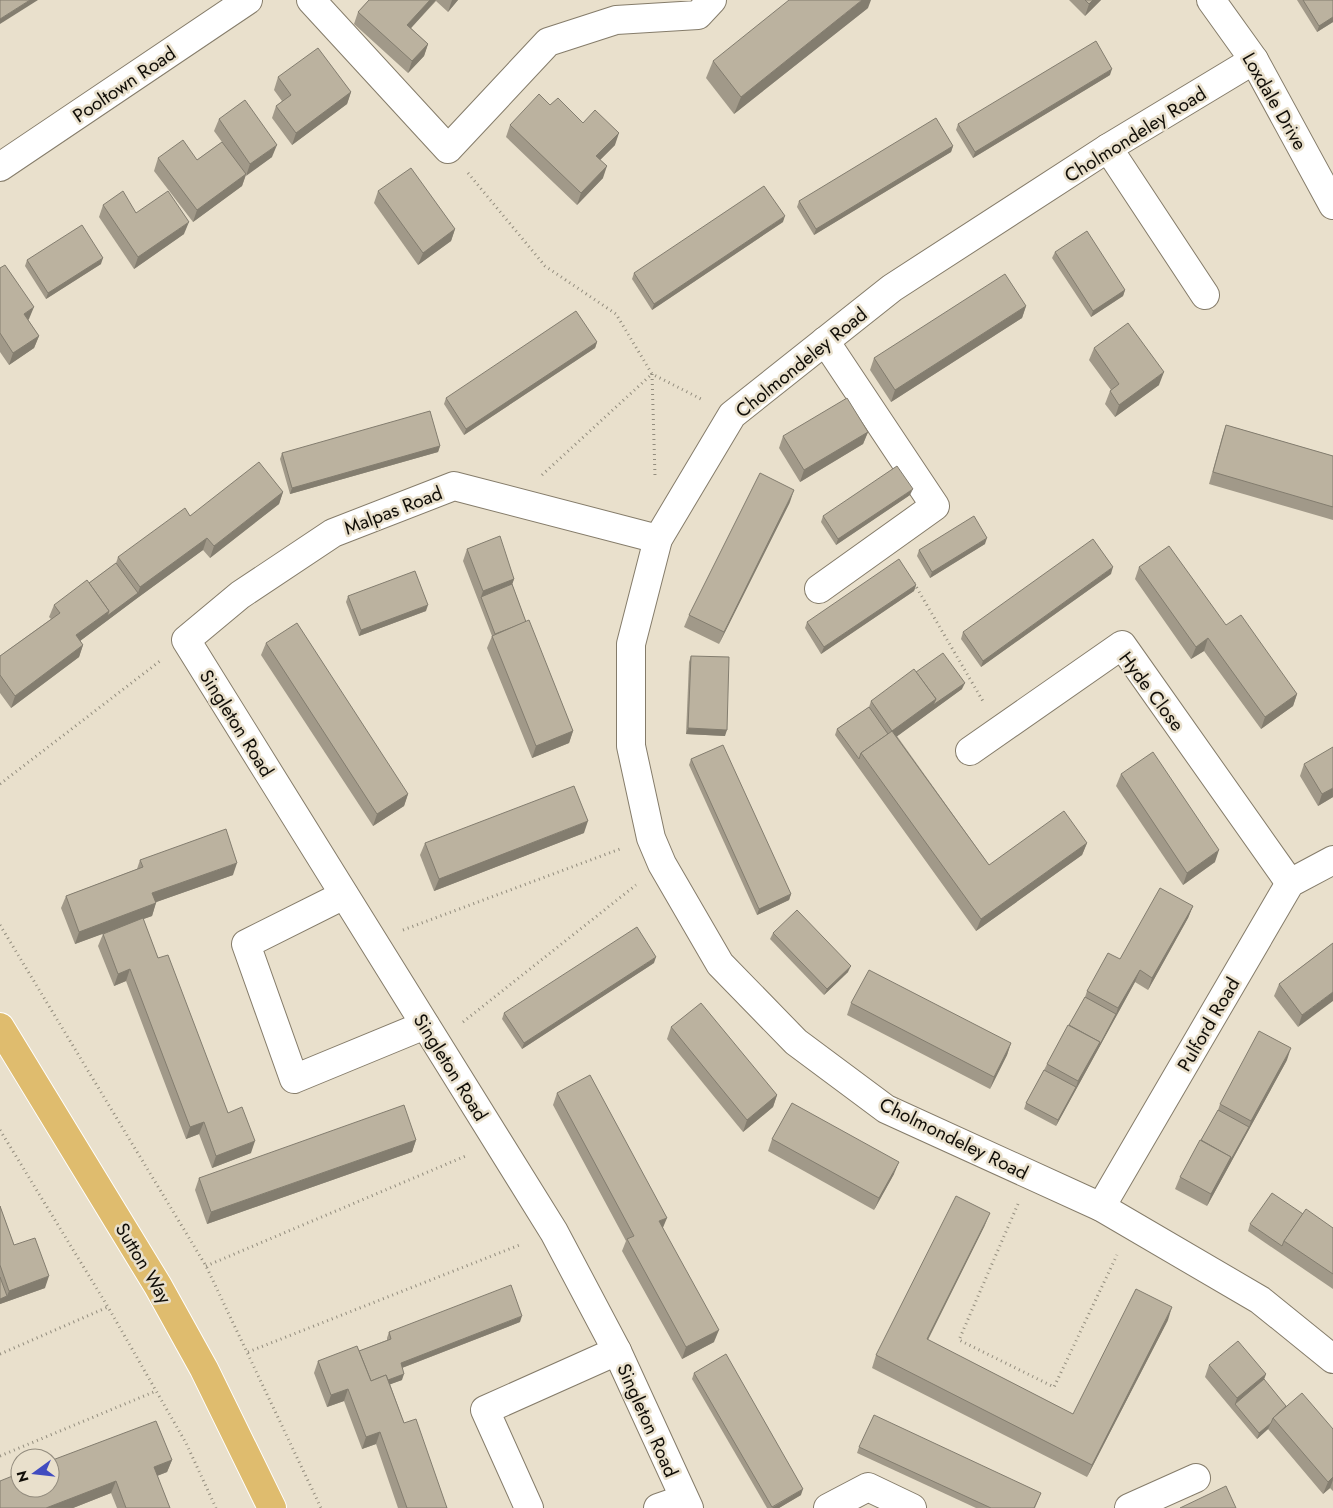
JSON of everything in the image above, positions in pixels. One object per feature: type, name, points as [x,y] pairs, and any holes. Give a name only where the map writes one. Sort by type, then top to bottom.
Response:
[{"type":"main road","name":"Sutton Way","points":[[0,1027],[158,1286],[204,1369],[272,1508]]},
{"type":"street","name":"Pooltown Road","points":[[0,167],[248,0]]},
{"type":"street","points":[[311,0],[448,149],[548,42],[616,20],[698,15],[712,0]]},
{"type":"street","name":"Loxdale Drive","points":[[1211,0],[1254,60],[1333,205]]},
{"type":"street","name":"Cholmondeley Road","points":[[1254,60],[1108,148],[892,288],[732,415],[658,539],[631,644],[631,746],[651,838],[662,864],[720,964],[796,1042],[886,1109],[1101,1207],[1260,1300],[1333,1359]]},
{"type":"street","points":[[1108,148],[1206,294]]},
{"type":"street","points":[[819,589],[935,506],[825,341]]},
{"type":"street","name":"Malpas Road","points":[[186,640],[240,595],[333,533],[454,486],[658,539]]},
{"type":"street","name":"Singleton Road","points":[[186,640],[554,1232],[617,1352],[686,1503]]},
{"type":"street","name":"Hyde Close","points":[[970,751],[1122,645],[1290,883]]},
{"type":"street","points":[[1290,883],[1333,860]]},
{"type":"street","name":"Pulford Road","points":[[1101,1207],[1290,883]]},
{"type":"street","points":[[344,894],[246,944],[294,1079],[431,1034]]},
{"type":"street","points":[[529,1508],[486,1410],[617,1352]]},
{"type":"street","points":[[1129,1508],[1196,1478]]},
{"type":"street","points":[[828,1508],[868,1487],[912,1508]]},
{"type":"street","points":[[658,1508],[686,1503]]},
{"type":"path","points":[[448,149],[545,266],[616,314],[652,374],[656,481]]},
{"type":"path","points":[[652,374],[732,415]]},
{"type":"path","points":[[514,501],[652,374]]},
{"type":"path","points":[[889,539],[1000,730]]},
{"type":"path","points":[[0,784],[186,640]]},
{"type":"path","points":[[373,941],[651,838]]},
{"type":"path","points":[[431,1034],[662,864]]},
{"type":"path","points":[[0,925],[206,1266],[321,1508]]},
{"type":"path","points":[[0,1130],[108,1307],[186,1443],[216,1508]]},
{"type":"path","points":[[206,1266],[498,1142]]},
{"type":"path","points":[[1031,1175],[959,1340],[1054,1387],[1132,1225]]},
{"type":"path","points":[[248,1352],[554,1232]]},
{"type":"path","points":[[0,1354],[108,1307]]},
{"type":"path","points":[[0,1456],[156,1391]]},
{"type":"building","points":[[0,0],[30,0],[0,19]]},
{"type":"building","points":[[369,0],[430,0],[407,25],[428,44],[412,61],[358,12]]},
{"type":"building","points":[[789,0],[862,0],[741,97],[713,61]]},
{"type":"building","points":[[1085,0],[1093,0],[1089,4]]},
{"type":"building","points":[[1303,0],[1333,0],[1333,17],[1319,26]]},
{"type":"building","points":[[1096,41],[1112,69],[975,152],[958,124]]},
{"type":"building","points":[[318,48],[351,92],[296,133],[276,106],[291,95],[278,77]]},
{"type":"building","points":[[539,94],[550,105],[558,98],[583,123],[595,110],[619,133],[596,156],[607,166],[581,193],[510,125]]},
{"type":"building","points":[[245,100],[277,145],[250,164],[219,119]]},
{"type":"building","points":[[936,118],[953,146],[816,229],[799,201]]},
{"type":"building","points":[[183,140],[197,160],[222,142],[246,174],[197,210],[158,158]]},
{"type":"building","points":[[411,168],[455,229],[423,253],[378,191]]},
{"type":"building","points":[[764,186],[785,216],[654,304],[634,273]]},
{"type":"building","points":[[123,191],[136,213],[168,191],[189,222],[138,257],[103,205]]},
{"type":"building","points":[[82,225],[103,258],[48,293],[27,260]]},
{"type":"building","points":[[1087,231],[1125,290],[1093,311],[1055,252]]},
{"type":"building","points":[[5,265],[34,307],[24,314],[39,336],[13,353],[0,333],[0,268]]},
{"type":"building","points":[[1005,274],[1026,306],[895,390],[874,358]]},
{"type":"building","points":[[576,311],[597,342],[466,429],[446,398]]},
{"type":"building","points":[[1128,323],[1164,372],[1119,405],[1110,391],[1119,384],[1094,348]]},
{"type":"building","points":[[847,398],[868,432],[804,470],[783,436]]},
{"type":"building","points":[[430,411],[440,446],[292,488],[282,453]]},
{"type":"building","points":[[1226,425],[1333,456],[1333,507],[1213,472]]},
{"type":"building","points":[[259,462],[283,492],[214,546],[207,538],[140,587],[118,557],[185,508],[190,516]]},
{"type":"building","points":[[897,466],[913,489],[838,539],[823,516]]},
{"type":"building","points":[[760,473],[794,490],[724,632],[689,615]]},
{"type":"building","points":[[974,516],[987,538],[932,572],[919,550]]},
{"type":"building","points":[[500,536],[514,579],[483,591],[467,549]]},
{"type":"building","points":[[1093,539],[1113,567],[983,661],[963,632]]},
{"type":"building","points":[[1169,546],[1226,625],[1241,615],[1297,694],[1265,717],[1208,638],[1196,647],[1139,567]]},
{"type":"building","points":[[899,559],[916,585],[824,647],[807,622]]},
{"type":"building","points":[[116,563],[138,593],[107,616],[109,611],[89,583]]},
{"type":"building","points":[[415,571],[428,605],[361,630],[348,596]]},
{"type":"building","points":[[87,580],[109,611],[76,635],[83,645],[15,696],[0,675],[0,656],[60,613],[54,605]]},
{"type":"building","points":[[512,584],[526,622],[495,634],[481,597]]},
{"type":"building","points":[[529,620],[573,731],[536,746],[492,636]]},
{"type":"building","points":[[297,623],[408,794],[377,814],[266,643]]},
{"type":"building","points":[[943,653],[965,683],[933,705],[936,699],[916,672]]},
{"type":"building","points":[[691,656],[729,657],[727,730],[688,728]]},
{"type":"building","points":[[914,669],[936,699],[892,731],[871,701]]},
{"type":"building","points":[[869,707],[888,734],[861,753],[859,759],[837,729]]},
{"type":"building","points":[[892,731],[989,865],[1064,811],[1087,843],[981,919],[861,753]]},
{"type":"building","points":[[723,745],[791,894],[759,909],[691,759]]},
{"type":"building","points":[[1333,747],[1333,788],[1322,794],[1304,764]]},
{"type":"building","points":[[1153,752],[1219,850],[1187,873],[1121,774]]},
{"type":"building","points":[[574,786],[588,821],[439,879],[425,843]]},
{"type":"building","points":[[226,829],[237,863],[152,893],[156,903],[79,932],[66,896],[143,867],[140,860]]},
{"type":"building","points":[[1160,888],[1193,906],[1152,978],[1140,970],[1118,1008],[1087,991],[1108,953],[1120,959]]},
{"type":"building","points":[[797,910],[851,966],[827,989],[773,933]]},
{"type":"building","points":[[143,918],[158,958],[168,955],[228,1113],[242,1107],[255,1141],[216,1156],[204,1122],[190,1127],[130,969],[118,974],[103,934]]},
{"type":"building","points":[[637,927],[656,957],[524,1043],[504,1013]]},
{"type":"building","points":[[1333,943],[1333,992],[1302,1015],[1279,984]]},
{"type":"building","points":[[869,970],[1011,1043],[994,1077],[851,1003]]},
{"type":"building","points":[[1085,997],[1116,1014],[1098,1048],[1100,1042],[1069,1025]]},
{"type":"building","points":[[701,1003],[777,1095],[747,1120],[671,1027]]},
{"type":"building","points":[[1068,1025],[1100,1042],[1078,1081],[1047,1064]]},
{"type":"building","points":[[1259,1031],[1291,1048],[1251,1121],[1220,1104]]},
{"type":"building","points":[[1044,1070],[1076,1087],[1058,1120],[1026,1103]]},
{"type":"building","points":[[590,1075],[667,1218],[659,1221],[719,1330],[686,1347],[627,1239],[634,1236],[557,1093]]},
{"type":"building","points":[[792,1103],[899,1162],[879,1198],[772,1139]]},
{"type":"building","points":[[404,1105],[416,1140],[211,1212],[199,1178]]},
{"type":"building","points":[[1218,1110],[1249,1127],[1229,1163],[1231,1157],[1201,1140]]},
{"type":"building","points":[[1200,1140],[1231,1157],[1211,1194],[1180,1177]]},
{"type":"building","points":[[1272,1193],[1303,1214],[1282,1246],[1250,1224]]},
{"type":"building","points":[[956,1196],[990,1213],[927,1339],[1073,1414],[1136,1289],[1172,1307],[1092,1465],[876,1355]]},
{"type":"building","points":[[0,1206],[14,1245],[35,1238],[49,1276],[9,1291],[0,1265]]},
{"type":"building","points":[[1306,1209],[1333,1228],[1333,1274],[1284,1241]]},
{"type":"building","points":[[0,1277],[7,1296],[0,1299]]},
{"type":"building","points":[[511,1285],[522,1316],[401,1363],[404,1374],[388,1380],[386,1375],[371,1381],[359,1351],[391,1339],[389,1332]]},
{"type":"building","points":[[1238,1341],[1266,1374],[1237,1398],[1209,1365]]},
{"type":"building","points":[[357,1346],[371,1381],[386,1375],[404,1423],[416,1419],[447,1508],[407,1508],[380,1432],[366,1437],[348,1389],[331,1395],[318,1361]]},
{"type":"building","points":[[726,1354],[803,1489],[772,1507],[694,1373]]},
{"type":"building","points":[[1264,1379],[1286,1406],[1259,1433],[1235,1404]]},
{"type":"building","points":[[1302,1393],[1333,1429],[1333,1477],[1328,1482],[1273,1418]]},
{"type":"building","points":[[874,1415],[1041,1493],[1034,1508],[991,1508],[859,1447]]},
{"type":"building","points":[[156,1421],[172,1460],[154,1467],[170,1508],[126,1508],[116,1481],[46,1508],[0,1508],[0,1481],[10,1477],[10,1498],[60,1498],[60,1457]]},
{"type":"building","points":[[1226,1486],[1236,1508],[1180,1508]]}]
